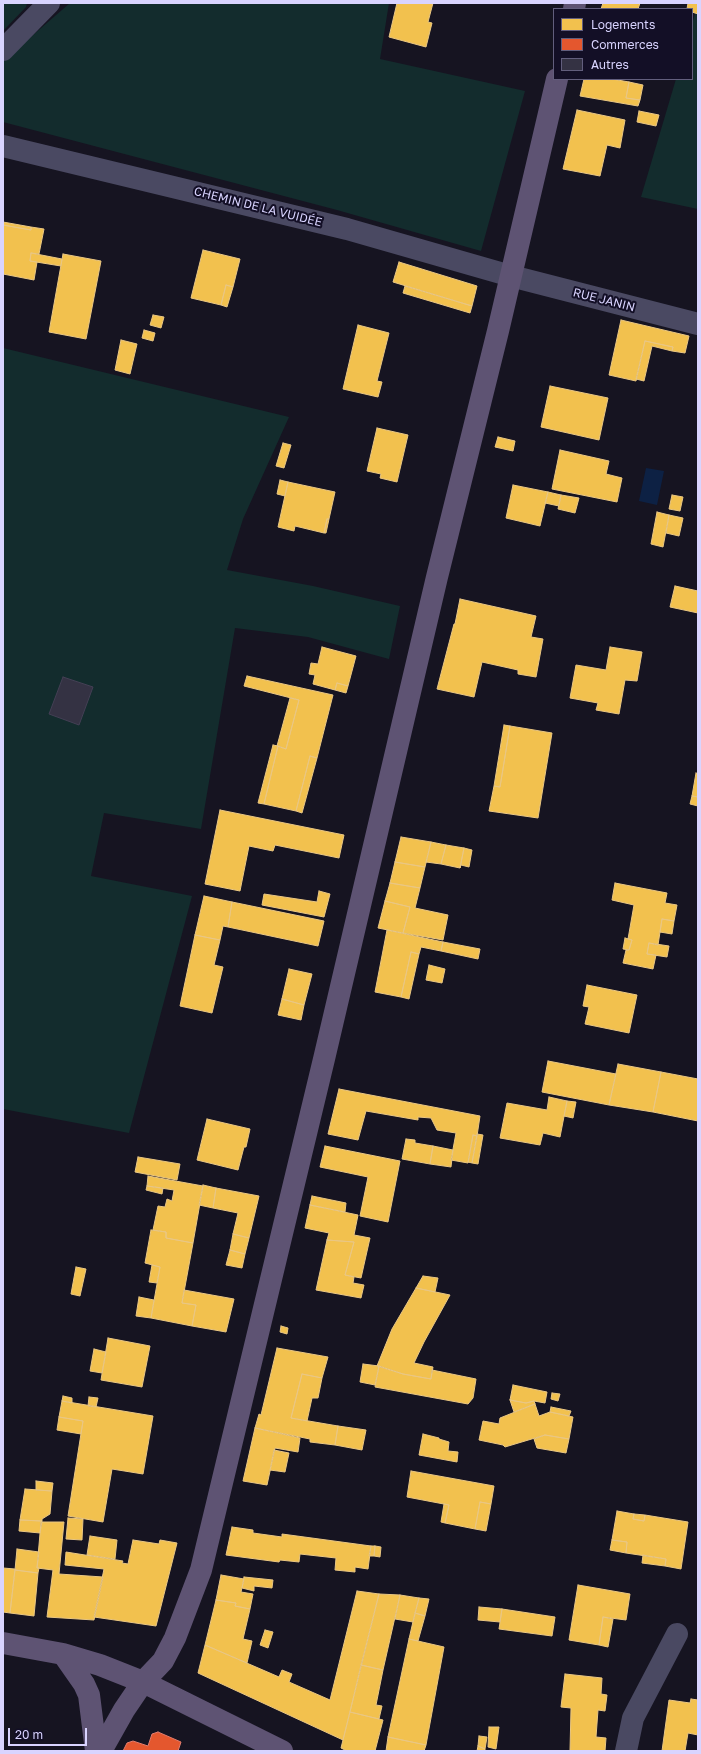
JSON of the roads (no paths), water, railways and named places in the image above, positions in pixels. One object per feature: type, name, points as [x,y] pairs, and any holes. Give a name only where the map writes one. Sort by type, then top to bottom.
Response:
[{"type":"main road","points":[[101,1751],[124,1710],[143,1682],[163,1661],[175,1638],[201,1570],[557,80]]},
{"type":"main road","points":[[3,1643],[63,1654],[100,1665],[143,1682],[282,1751]]},
{"type":"main road","points":[[63,1654],[84,1684],[89,1695],[96,1751]]},
{"type":"street","points":[[3,50],[49,3]]},
{"type":"street","name":"CHEMIN DE LA VUIDÉE","points":[[3,146],[347,229],[511,276]]},
{"type":"street","name":"RUE JANIN","points":[[511,276],[698,324]]},
{"type":"street","points":[[626,1751],[633,1718],[677,1634]]},
{"type":"water","points":[[646,468],[664,471],[657,505],[639,501]]}]
